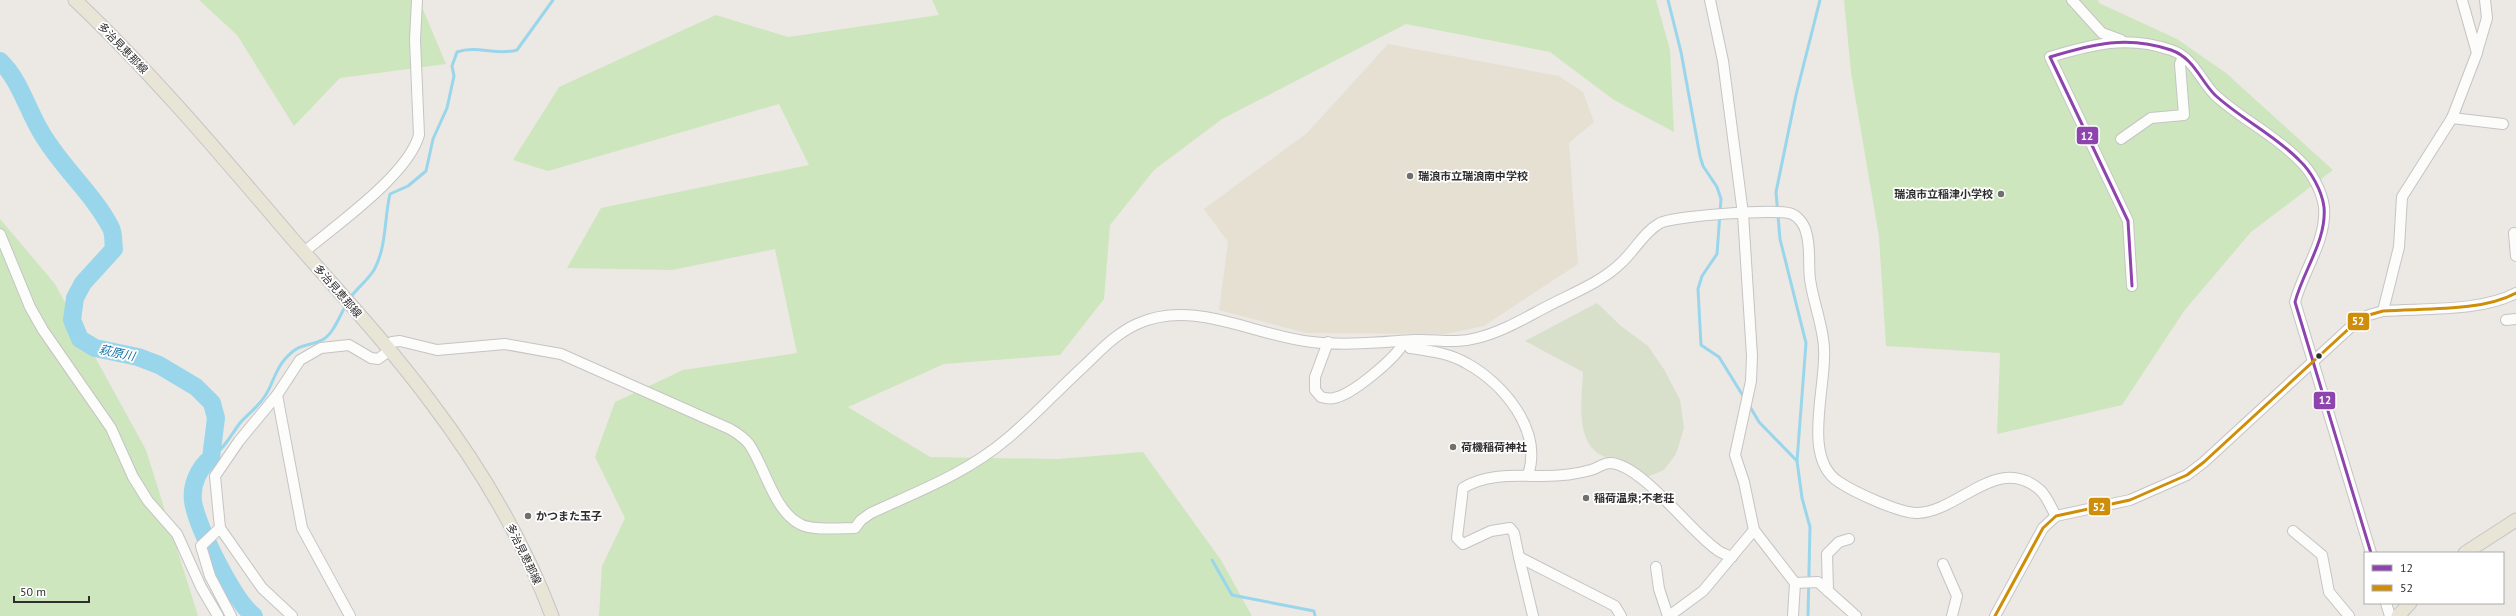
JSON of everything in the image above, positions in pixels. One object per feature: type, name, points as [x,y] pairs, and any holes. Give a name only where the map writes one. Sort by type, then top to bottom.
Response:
[{"type":"main road","name":"多治見恵那線","points":[[74,0],[136,62],[321,271],[429,399],[462,445],[515,532],[552,616]]},
{"type":"main road","points":[[2467,552],[2516,520]]},
{"type":"main road","points":[[2398,616],[2409,604]]},
{"type":"street","points":[[304,252],[397,173],[416,146],[418,135],[415,40],[417,0]]},
{"type":"street","points":[[1710,0],[1723,61],[1743,214],[1752,356],[1748,393],[1735,456],[1744,482],[1754,530],[1795,583],[1793,616]]},
{"type":"street","points":[[2072,0],[2102,33],[2123,41],[2173,51],[2190,62],[2214,94],[2299,159],[2312,175],[2324,206],[2324,226],[2299,286],[2295,302],[2314,360],[2371,552]]},
{"type":"street","points":[[2462,0],[2477,52]]},
{"type":"street","points":[[2383,311],[2399,247],[2402,197],[2452,118],[2477,52],[2487,18],[2485,0]]},
{"type":"street","points":[[2123,41],[2094,44],[2050,57],[2128,221],[2132,286]]},
{"type":"street","points":[[2121,139],[2151,118],[2184,115],[2180,64],[2183,57]]},
{"type":"street","points":[[2452,118],[2503,124]]},
{"type":"street","points":[[292,616],[262,588],[220,528],[215,476],[239,440],[277,395],[300,360],[321,348],[348,345],[371,358],[378,359],[392,342],[400,341],[437,350],[505,344],[560,354],[730,428],[741,436],[757,459],[778,503],[800,524],[829,528],[855,528],[861,520],[871,513],[949,479],[977,462],[1007,439],[1112,340],[1135,324],[1161,316],[1179,314],[1207,317],[1293,339],[1328,342],[1458,342],[1479,338],[1505,328],[1604,276],[1622,263],[1644,236],[1660,223],[1677,217],[1767,212],[1792,214],[1802,222],[1807,233],[1810,280],[1824,348],[1818,447],[1823,465],[1836,481],[1898,510],[1915,514],[1936,510],[1987,482],[2009,476],[2027,482],[2042,491],[2056,516]]},
{"type":"street","points":[[2514,233],[2516,256]]},
{"type":"street","points":[[0,234],[30,307],[43,330],[111,428],[133,477],[148,501],[177,534],[201,587],[218,616]]},
{"type":"street","points":[[1995,616],[2043,528],[2056,516],[2130,500],[2187,475],[2204,462],[2355,323],[2383,311],[2475,305],[2506,298],[2516,293]]},
{"type":"street","points":[[1328,342],[1315,377],[1315,390],[1321,397],[1334,398],[1348,392],[1364,381],[1400,351],[1406,341]]},
{"type":"street","points":[[1406,341],[1410,348],[1442,352],[1466,362],[1493,382],[1507,398],[1522,421],[1532,451],[1528,474]]},
{"type":"street","points":[[277,395],[302,528],[350,616]]},
{"type":"street","points":[[1533,616],[1514,533],[1510,528],[1491,531],[1463,544],[1457,538],[1463,488],[1473,481],[1528,474],[1543,476],[1591,470],[1607,463],[1613,463],[1630,471],[1646,483],[1716,550],[1732,557]]},
{"type":"street","points":[[220,528],[200,546],[210,576],[231,616]]},
{"type":"street","points":[[1656,568],[1659,589],[1669,616],[1704,591],[1754,530]]},
{"type":"street","points":[[2293,531],[2322,555],[2330,592],[2349,616]]},
{"type":"street","points":[[1828,591],[1827,554],[1840,542],[1849,539]]},
{"type":"street","points":[[1519,557],[1615,606],[1621,616]]},
{"type":"street","points":[[1943,564],[1957,596],[1951,614],[1952,616]]},
{"type":"street","points":[[1795,583],[1818,582],[1856,616]]},
{"type":"street","points":[[2386,604],[2390,616]]},
{"type":"shaded area","name":"瑞浪市立瑞浪南中学校","points":[[1388,44],[1559,76],[1583,92],[1594,122],[1569,143],[1578,264],[1484,326],[1445,334],[1306,333],[1219,310],[1228,242],[1204,209],[1307,133]]},
{"type":"green space","points":[[199,0],[419,0],[446,64],[340,78],[294,126],[237,35]]},
{"type":"green space","points":[[932,0],[1656,0],[1670,50],[1674,132],[1614,100],[1550,52],[1406,24],[1222,119],[1154,170],[1110,225],[1104,299],[1060,355],[944,364],[848,407],[930,457],[1058,459],[1143,452],[1221,560],[1252,616],[599,616],[602,566],[625,518],[595,457],[615,402],[683,370],[797,353],[775,249],[672,270],[567,268],[601,208],[809,165],[779,104],[548,171],[513,160],[559,87],[716,15],[788,37],[939,15]]},
{"type":"green space","points":[[1844,0],[2098,0],[2099,3],[2177,39],[2226,73],[2333,170],[2251,232],[2184,311],[2122,405],[1997,434],[2000,353],[1886,346],[1879,237],[1851,72]]},
{"type":"green space","points":[[0,219],[55,284],[146,450],[198,616],[0,616]]},
{"type":"green space","points":[[1597,303],[1621,326],[1648,346],[1665,371],[1680,400],[1684,428],[1676,454],[1664,470],[1647,477],[1599,454],[1591,447],[1583,428],[1581,405],[1583,372],[1525,341]]},
{"type":"waterway","points":[[350,298],[371,274],[378,261],[383,242],[390,194],[408,186],[426,171],[433,139],[447,108],[454,76],[452,66],[457,52],[465,50],[510,52],[517,50],[553,0]]},
{"type":"waterway","points":[[1668,0],[1681,52],[1700,156],[1703,166],[1717,187],[1721,199],[1717,254],[1702,276],[1698,289],[1701,345],[1719,357],[1745,399]]},
{"type":"waterway","points":[[1808,616],[1810,527],[1802,498],[1797,461],[1806,343],[1780,239],[1776,192],[1796,95],[1820,0]]},
{"type":"waterway","name":"萩原川","points":[[0,61],[13,77],[49,145],[104,215],[112,230],[114,249],[83,283],[75,298],[72,320],[80,339],[95,348],[138,357],[159,365],[196,387],[212,403],[216,418],[211,458],[197,477],[193,489],[193,501],[201,527],[217,562],[236,595],[254,616]]},
{"type":"waterway","points":[[211,458],[220,450],[240,423],[262,400],[285,359],[300,347],[322,340],[330,334],[346,305]]},
{"type":"waterway","points":[[1749,405],[1759,422],[1797,461]]},
{"type":"waterway","points":[[1212,560],[1232,595],[1314,611],[1315,616]]},
{"type":"transit line","name":"12","points":[[2132,286],[2128,221],[2050,57],[2081,48],[2125,42],[2155,45],[2171,50],[2185,58],[2215,95],[2225,104],[2290,151],[2308,170],[2321,194],[2324,207],[2322,231],[2295,302],[2371,552]]},
{"type":"transit line","name":"52","points":[[1995,616],[2043,528],[2056,516],[2130,500],[2187,475],[2204,462],[2355,323],[2369,315],[2383,311],[2469,306],[2502,299],[2516,293]]},
{"type":"place","name":"瑞浪市立瑞浪南中学校","points":[[1410,176]]},
{"type":"place","name":"瑞浪市立稲津小学校","points":[[2001,194]]},
{"type":"place","name":"荷機稲荷神社","points":[[1453,447]]},
{"type":"place","name":"稲荷温泉;不老荘","points":[[1586,498]]},
{"type":"place","name":"かつまた玉子","points":[[528,516]]}]
